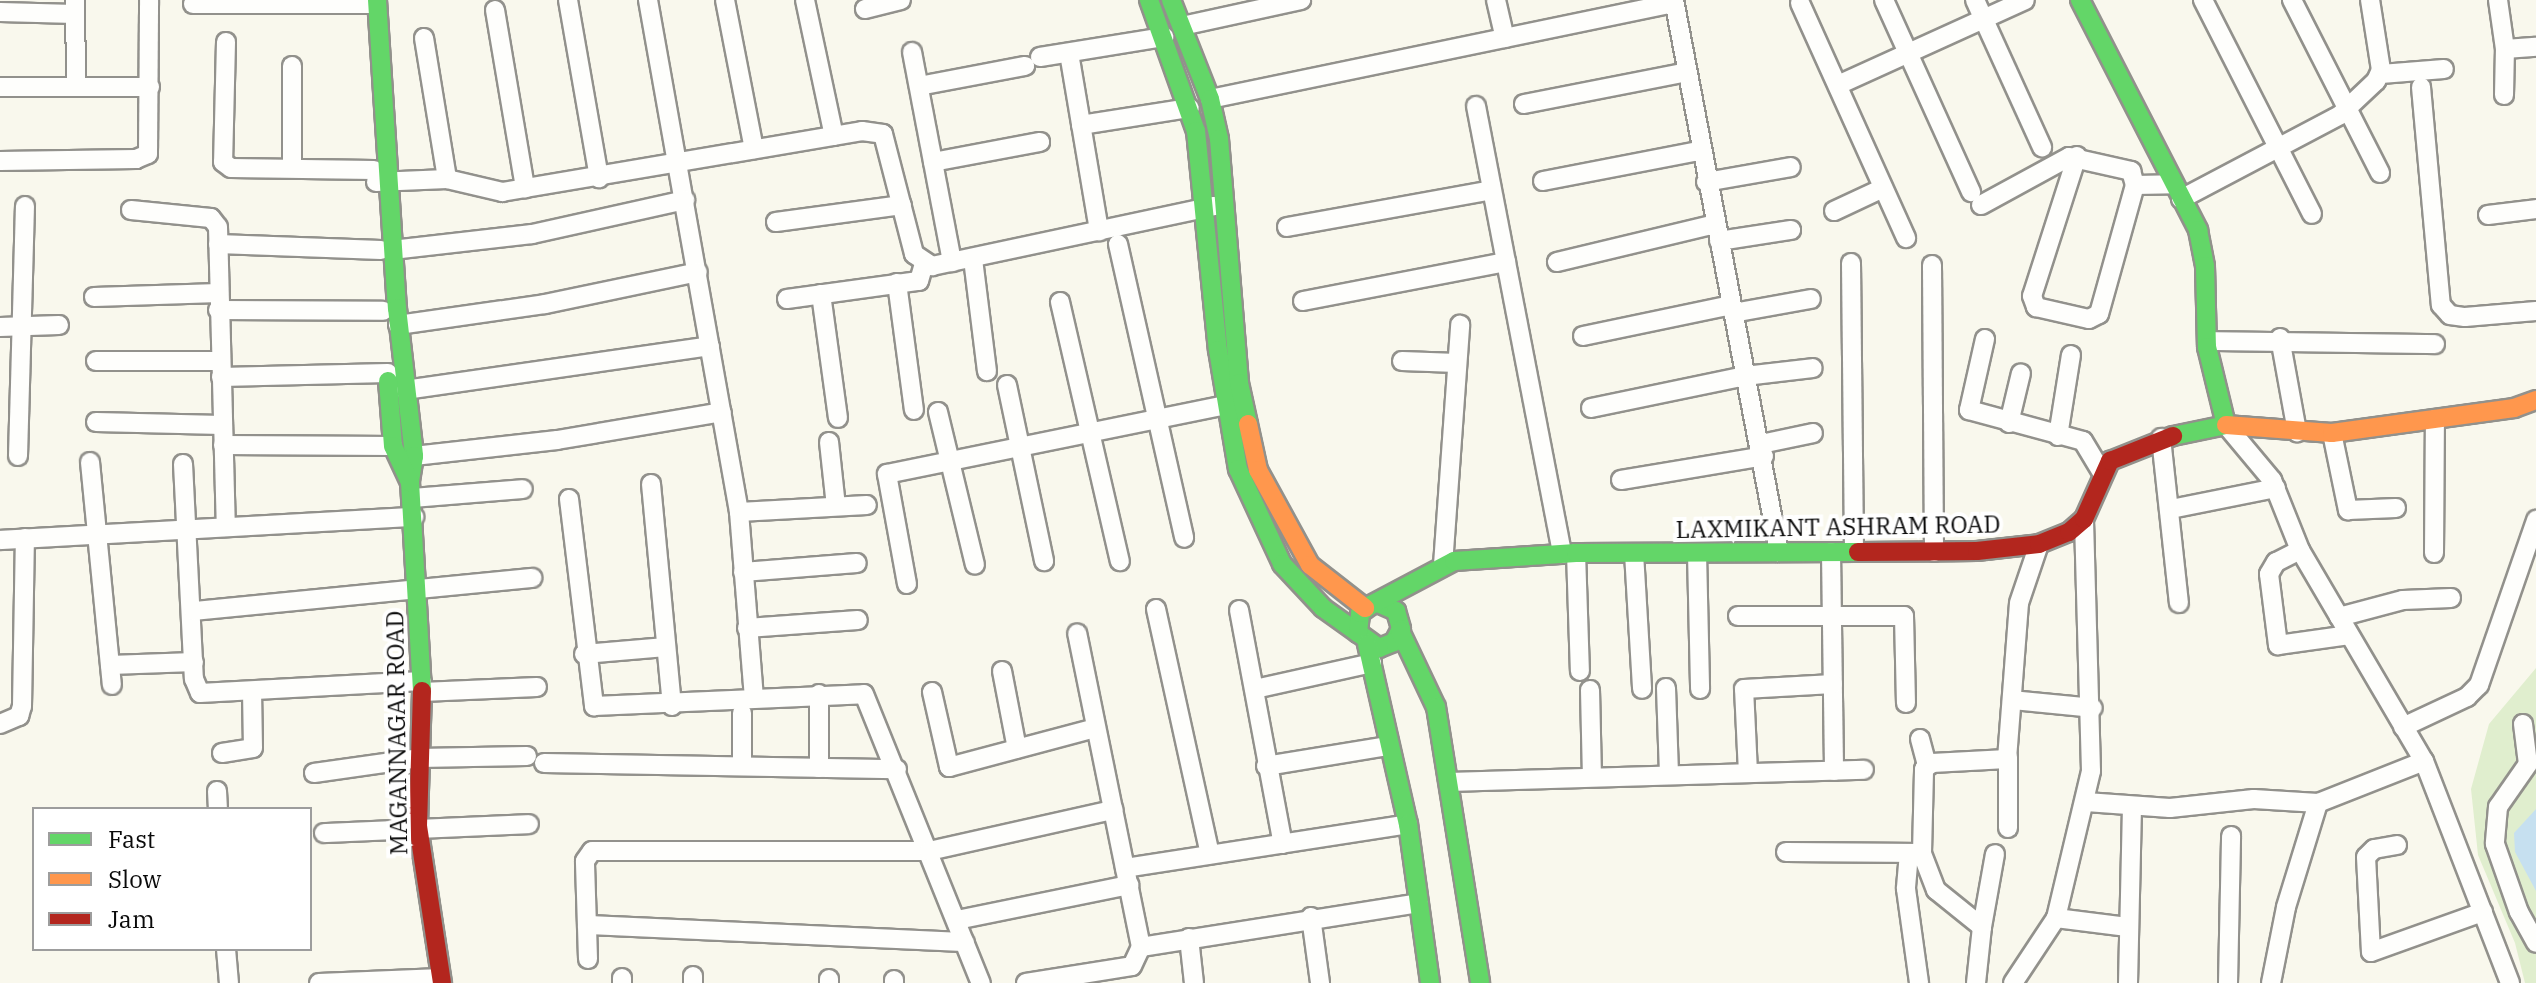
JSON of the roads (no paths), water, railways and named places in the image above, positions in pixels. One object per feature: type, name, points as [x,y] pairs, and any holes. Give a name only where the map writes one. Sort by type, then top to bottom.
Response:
[{"type":"street","points":[[0,161],[143,156],[150,147],[149,0]]},
{"type":"street","points":[[568,0],[599,178]]},
{"type":"street","points":[[648,0],[680,164],[739,512],[754,697]]},
{"type":"street","points":[[725,0],[754,149]]},
{"type":"street","points":[[805,0],[834,136]]},
{"type":"street","points":[[865,9],[901,0]]},
{"type":"street","points":[[1149,0],[1190,108],[1217,206],[1239,383],[1258,470],[1310,565],[1371,606],[1396,611],[1400,631],[1433,694],[1480,983]]},
{"type":"street","points":[[1171,0],[1210,99],[1225,405],[1238,469],[1272,549],[1315,600],[1362,638],[1385,647],[1400,631]]},
{"type":"street","points":[[1182,26],[1301,0]]},
{"type":"street","points":[[1496,0],[1505,38]]},
{"type":"street","points":[[1884,0],[1976,198],[2077,156],[2131,171],[2135,185],[2099,314],[2089,319],[2036,307],[2032,296],[2077,156]]},
{"type":"street","points":[[1975,0],[2042,147]]},
{"type":"street","points":[[1838,85],[2025,0]]},
{"type":"street","points":[[2080,0],[2177,191],[2203,252],[2207,341],[2226,425],[2276,488],[2300,550],[2424,761],[2510,983]]},
{"type":"street","points":[[2203,0],[2312,214]]},
{"type":"street","points":[[2292,0],[2380,173]]},
{"type":"street","points":[[2377,0],[2370,0],[2381,74]]},
{"type":"street","points":[[2498,0],[2505,49],[2504,95]]},
{"type":"street","points":[[193,4],[370,2]]},
{"type":"street","name":"MAGANNAGAR ROAD","points":[[370,2],[386,250],[414,456],[412,499],[422,686],[418,826],[442,981]]},
{"type":"street","points":[[1210,99],[1674,2],[1699,151],[1762,450],[1779,552]]},
{"type":"street","points":[[1800,3],[1906,238]]},
{"type":"street","points":[[0,12],[75,7],[76,87]]},
{"type":"street","points":[[495,10],[525,188]]},
{"type":"street","points":[[919,86],[1069,53],[1164,37]]},
{"type":"street","points":[[424,38],[447,179]]},
{"type":"street","points":[[226,42],[223,162],[231,168],[292,168],[381,178],[447,179],[502,192],[599,178],[862,131],[888,137],[914,254],[924,264],[973,259],[1217,206]]},
{"type":"street","points":[[2505,49],[2536,47]]},
{"type":"street","points":[[912,52],[952,262]]},
{"type":"street","points":[[1069,53],[1099,231]]},
{"type":"street","points":[[292,66],[292,168]]},
{"type":"street","points":[[2135,185],[2177,191],[2279,149],[2348,110],[2381,74],[2444,69]]},
{"type":"street","points":[[1524,104],[1687,72]]},
{"type":"street","points":[[0,87],[150,87]]},
{"type":"street","points":[[2421,87],[2441,305],[2450,315],[2465,317],[2536,311]]},
{"type":"street","points":[[1476,106],[1506,262],[1569,553],[1580,671]]},
{"type":"street","points":[[1081,125],[1190,108]]},
{"type":"street","points":[[933,162],[1040,142]]},
{"type":"street","points":[[1543,181],[1699,151]]},
{"type":"street","points":[[1706,182],[1791,167]]},
{"type":"street","points":[[1834,211],[1883,188]]},
{"type":"street","points":[[1287,227],[1492,190]]},
{"type":"street","points":[[218,244],[386,250],[532,234],[685,200]]},
{"type":"street","points":[[776,222],[902,205]]},
{"type":"street","points":[[18,456],[25,206]]},
{"type":"street","points":[[131,210],[211,218],[218,227],[226,527]]},
{"type":"street","points":[[2488,215],[2535,213]]},
{"type":"street","points":[[1557,262],[1717,233],[1791,230]]},
{"type":"street","points":[[1118,244],[1184,538]]},
{"type":"street","name":"MAGANNAGAR ROAD","points":[[386,250],[383,311],[393,446],[412,499]]},
{"type":"street","points":[[973,259],[987,371]]},
{"type":"street","points":[[1303,301],[1506,262]]},
{"type":"street","points":[[1851,263],[1854,552]]},
{"type":"street","points":[[787,299],[922,279],[924,264]]},
{"type":"street","points":[[1932,265],[1934,552]]},
{"type":"street","points":[[398,325],[545,304],[698,272]]},
{"type":"street","points":[[897,283],[914,410]]},
{"type":"street","points":[[821,294],[838,418]]},
{"type":"street","points":[[94,297],[383,311]]},
{"type":"street","points":[[1583,336],[1732,309],[1811,299]]},
{"type":"street","points":[[1060,302],[1120,561]]},
{"type":"street","points":[[0,327],[59,325]]},
{"type":"street","points":[[1443,565],[1460,325]]},
{"type":"street","points":[[2207,341],[2280,338],[2435,344]]},
{"type":"street","points":[[2280,338],[2297,432]]},
{"type":"street","points":[[1985,339],[1969,410],[2083,441],[2101,471]]},
{"type":"street","points":[[405,390],[710,346]]},
{"type":"street","points":[[2058,436],[2071,355]]},
{"type":"street","points":[[96,361],[221,369],[388,373]]},
{"type":"street","points":[[1402,361],[1457,363]]},
{"type":"street","points":[[1591,408],[1745,376],[1813,368]]},
{"type":"street","points":[[2009,423],[2021,373]]},
{"type":"street","points":[[1007,385],[1044,561]]},
{"type":"street","points":[[2013,983],[2056,918],[2086,802],[2093,708],[2084,519],[2101,471],[2121,454],[2161,438],[2226,425],[2332,433],[2435,419],[2536,400]]},
{"type":"street","points":[[907,584],[884,480],[892,471],[1225,405]]},
{"type":"street","points":[[414,456],[557,440],[722,412]]},
{"type":"street","points":[[938,412],[975,565]]},
{"type":"street","points":[[2434,553],[2435,419]]},
{"type":"street","points":[[96,422],[222,425]]},
{"type":"street","points":[[1621,480],[1762,450],[1813,433]]},
{"type":"street","points":[[2332,433],[2348,510],[2396,508]]},
{"type":"street","points":[[2161,438],[2179,603]]},
{"type":"street","points":[[829,442],[836,506]]},
{"type":"street","points":[[223,445],[393,446]]},
{"type":"street","points":[[90,462],[112,685]]},
{"type":"street","points":[[183,464],[194,611],[194,662],[200,693],[422,686],[537,687]]},
{"type":"street","points":[[651,484],[672,706]]},
{"type":"street","points":[[2171,509],[2276,488]]},
{"type":"street","points":[[0,540],[226,527],[412,499],[523,489]]},
{"type":"street","points":[[569,499],[584,654],[594,706],[672,706],[754,697],[860,692],[869,698],[981,983]]},
{"type":"street","points":[[739,512],[867,505]]},
{"type":"street","name":"LAXMIKANT ASHRAM ROAD","points":[[1371,606],[1443,565],[1569,553],[1934,552],[2039,544],[2069,532],[2084,519]]},
{"type":"street","points":[[2403,727],[2467,697],[2479,685],[2536,520]]},
{"type":"street","points":[[0,724],[19,716],[22,706],[25,538]]},
{"type":"street","points":[[2008,828],[2008,757],[2019,603],[2039,544]]},
{"type":"street","points":[[2300,550],[2276,562],[2269,574],[2278,645],[2349,635]]},
{"type":"street","points":[[1831,552],[1834,771]]},
{"type":"street","points":[[1634,553],[1642,689]]},
{"type":"street","points":[[1697,553],[1700,689]]},
{"type":"street","points":[[743,572],[857,563]]},
{"type":"street","name":"LAXMIKANT ASHRAM ROAD","points":[[1396,611],[1427,576]]},
{"type":"street","points":[[194,611],[532,578]]},
{"type":"street","points":[[2339,617],[2403,600],[2451,598]]},
{"type":"street","points":[[1371,606],[1358,619],[1372,663],[1388,746],[1408,824],[1430,983]]},
{"type":"street","points":[[1156,609],[1210,854]]},
{"type":"street","points":[[1239,610],[1283,844]]},
{"type":"street","points":[[1738,616],[1904,616],[1906,703]]},
{"type":"street","points":[[747,628],[858,620]]},
{"type":"street","points":[[1032,983],[1132,966],[1141,947],[1077,633]]},
{"type":"street","points":[[584,654],[666,647]]},
{"type":"street","points":[[110,665],[194,662]]},
{"type":"street","points":[[1255,689],[1372,663]]},
{"type":"street","points":[[1002,671],[1017,749]]},
{"type":"street","points":[[1748,773],[1744,689],[1833,684]]},
{"type":"street","points":[[1666,688],[1669,775]]},
{"type":"street","points":[[1590,690],[1592,777]]},
{"type":"street","points":[[932,692],[949,767],[1096,728]]},
{"type":"street","points":[[222,753],[253,748],[252,693]]},
{"type":"street","points":[[819,694],[819,768]]},
{"type":"street","points":[[2012,700],[2093,708]]},
{"type":"street","points":[[742,713],[742,766]]},
{"type":"street","points":[[2523,724],[2532,766],[2498,807],[2495,844],[2513,898],[2536,943]]},
{"type":"street","points":[[1919,983],[1906,889],[1916,853],[1927,766],[1920,739]]},
{"type":"street","points":[[1266,766],[1388,746]]},
{"type":"street","points":[[1927,766],[2004,762],[2008,757]]},
{"type":"street","points":[[314,773],[419,758],[897,769]]},
{"type":"street","points":[[2086,802],[2170,808],[2254,799],[2318,803],[2424,761]]},
{"type":"street","points":[[1449,782],[1864,770]]},
{"type":"street","points":[[2271,983],[2286,907],[2318,803]]},
{"type":"street","points":[[2128,983],[2132,806]]},
{"type":"street","points":[[588,959],[585,861],[592,851],[929,851],[1113,810]]},
{"type":"street","points":[[324,833],[418,826],[529,824]]},
{"type":"street","points":[[957,920],[1210,854],[1408,824]]},
{"type":"street","points":[[2228,983],[2231,836]]},
{"type":"street","points":[[2397,845],[2374,849],[2366,857],[2371,952],[2483,912]]},
{"type":"street","points":[[1786,852],[1916,853]]},
{"type":"street","points":[[1916,853],[1936,890],[1982,927]]},
{"type":"street","points":[[1976,983],[1995,854]]},
{"type":"street","points":[[1141,947],[1311,917],[1419,903]]},
{"type":"street","points":[[1311,917],[1320,983]]},
{"type":"street","points":[[2056,918],[2127,927]]},
{"type":"street","points":[[587,925],[965,942]]},
{"type":"street","points":[[1189,938],[1194,983]]},
{"type":"street","points":[[226,951],[229,983]]},
{"type":"street","points":[[319,983],[442,981]]},
{"type":"water","points":[[2536,809],[2536,891],[2515,852],[2514,833]]}]
